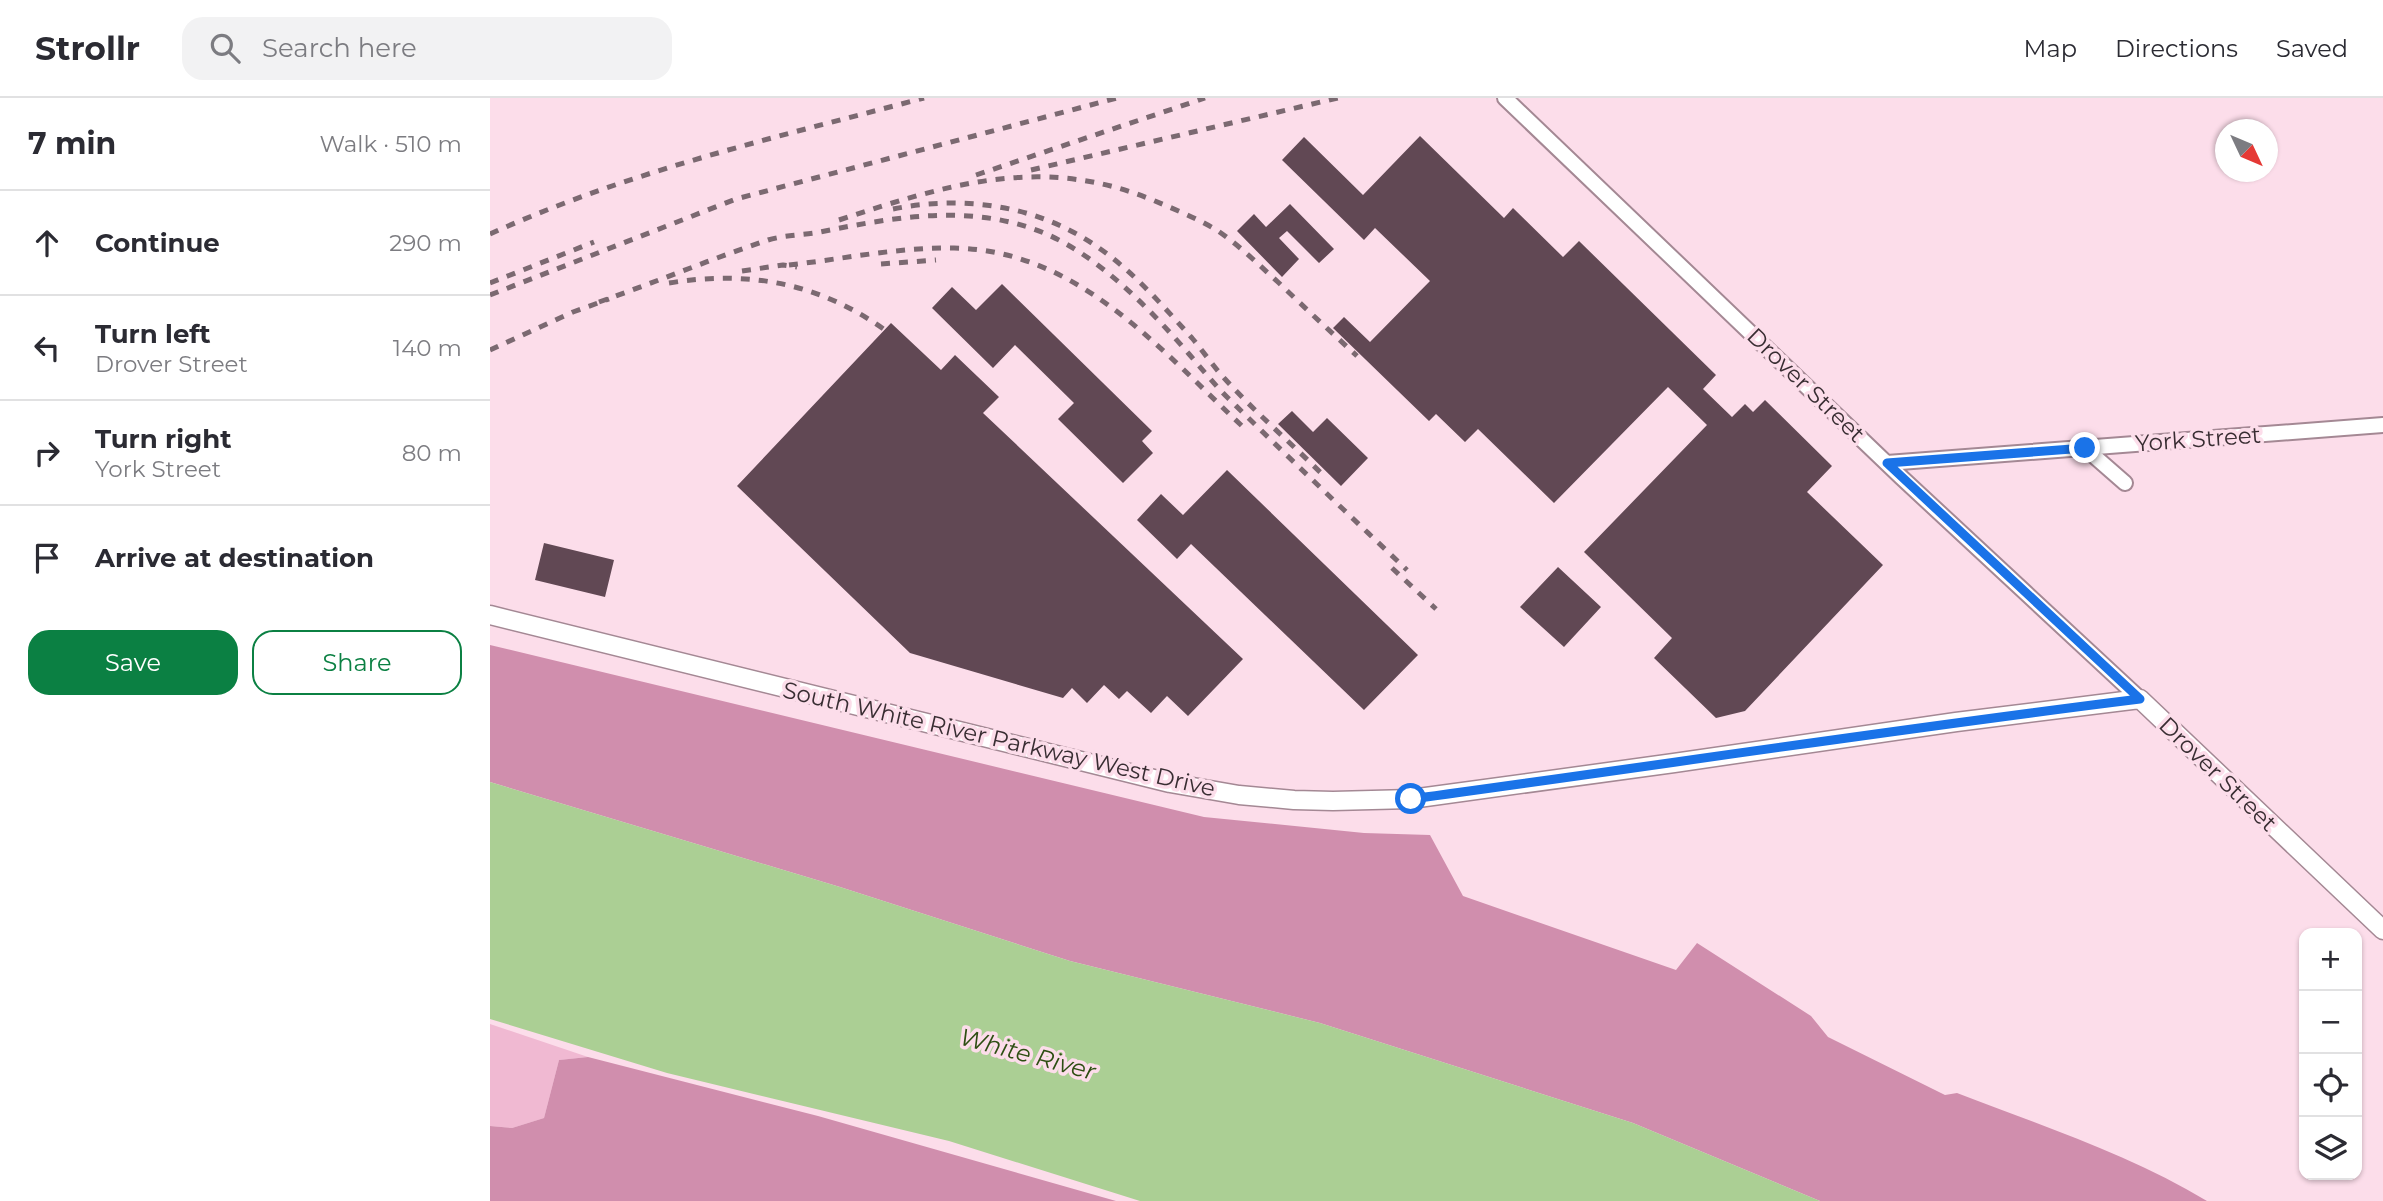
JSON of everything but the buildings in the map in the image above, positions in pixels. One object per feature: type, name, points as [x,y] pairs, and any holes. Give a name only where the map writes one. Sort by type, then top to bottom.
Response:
[{"type":"street","name":"Drover Street","points":[[1506,98],[1887,463],[2383,929]]},
{"type":"street","name":"York Street","points":[[1887,463],[2383,425]]},
{"type":"street","points":[[2085,448],[2125,483]]},
{"type":"street","name":"South White River Parkway West Drive","points":[[490,615],[1170,783],[1294,800],[1411,799],[1956,722],[2140,699]]},
{"type":"shaded area","points":[[490,645],[1204,817],[1364,833],[1430,835],[1463,896],[1676,970],[1697,943],[1811,1016],[1828,1037],[1945,1095],[1957,1093],[2085,1142],[2148,1169],[2207,1201],[1820,1201],[1633,1123],[1320,1023],[1070,961],[840,887],[490,782]]},
{"type":"shaded area","points":[[490,1024],[588,1057],[559,1060],[544,1118],[512,1128],[490,1126]]},
{"type":"shaded area","points":[[588,1057],[818,1116],[1116,1201],[490,1201],[490,1126],[512,1128],[544,1118],[559,1060]]},
{"type":"water","name":"White River","points":[[490,782],[840,887],[1070,961],[1320,1023],[1633,1123],[1820,1201],[1140,1201],[949,1141],[667,1073],[490,1019]]},
{"type":"railway","points":[[490,234],[596,192],[704,157],[924,98]]},
{"type":"railway","points":[[490,295],[736,199],[1117,98]]},
{"type":"railway","points":[[976,175],[1205,98]]},
{"type":"railway","points":[[1031,170],[1338,98]]},
{"type":"railway","points":[[839,220],[919,195],[996,179],[1074,179],[1114,187],[1155,201],[1218,231],[1249,256],[1357,356]]},
{"type":"railway","points":[[893,209],[946,203],[999,207],[1049,221],[1096,246],[1147,289],[1237,392],[1323,475]]},
{"type":"railway","points":[[599,302],[768,240],[876,222],[961,216],[989,218],[1044,233],[1085,255],[1123,286],[1158,320],[1228,398],[1407,570]]},
{"type":"railway","points":[[490,283],[594,242]]},
{"type":"railway","points":[[789,265],[892,251],[954,248],[998,253],[1039,266],[1077,285],[1113,308],[1147,336],[1242,426]]},
{"type":"railway","points":[[881,264],[936,260]]},
{"type":"railway","points":[[742,271],[783,265],[797,267]]},
{"type":"railway","points":[[669,283],[727,278],[782,284],[835,301],[885,330]]},
{"type":"railway","points":[[490,350],[573,312],[609,299]]},
{"type":"railway","points":[[1392,568],[1436,609]]},
{"type":"route","points":[[1411,799],[1956,722],[2140,699],[1887,463],[2085,448]]}]
